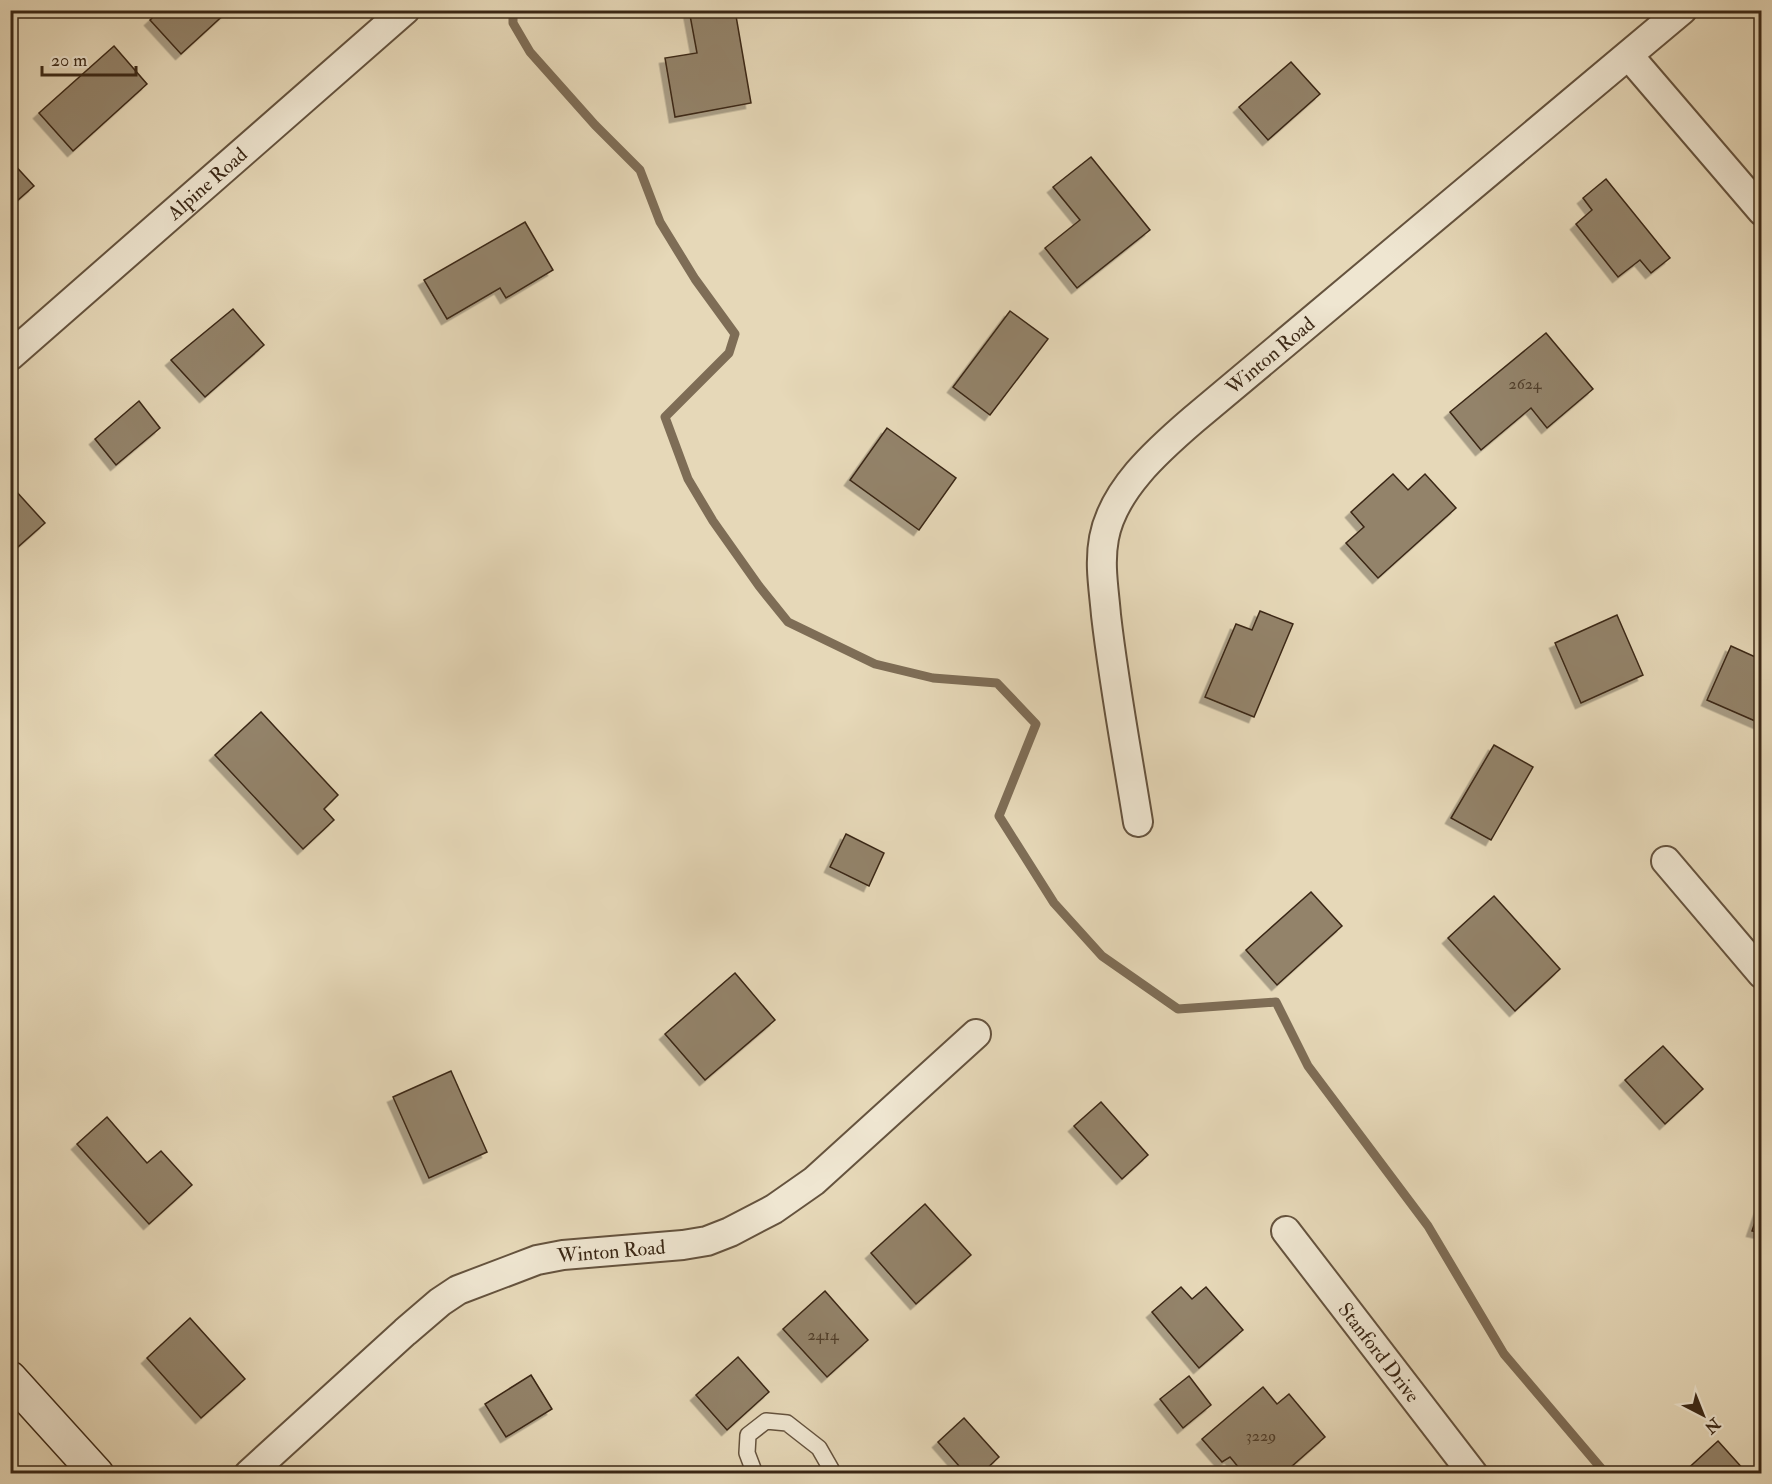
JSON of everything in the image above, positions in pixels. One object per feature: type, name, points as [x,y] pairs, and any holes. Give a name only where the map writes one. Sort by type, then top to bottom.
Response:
[{"type":"main road","points":[[10,1378],[97,1473]]},
{"type":"street","name":"Alpine Road","points":[[10,356],[405,10]]},
{"type":"street","name":"Winton Road","points":[[1138,822],[1109,646],[1102,572],[1104,538],[1124,492],[1136,475],[1163,446],[1192,420],[1682,10]]},
{"type":"street","points":[[1629,56],[1761,211]]},
{"type":"street","points":[[1666,861],[1761,974]]},
{"type":"street","name":"Winton Road","points":[[249,1473],[405,1332],[458,1290],[537,1260],[683,1245],[707,1241],[730,1232],[774,1209],[814,1181],[976,1034]]},
{"type":"street","name":"Stanford Drive","points":[[1286,1231],[1473,1473]]},
{"type":"lane","points":[[755,1473],[747,1453],[747,1435],[766,1421],[787,1423],[819,1448],[831,1469],[829,1473]]},
{"type":"building","points":[[161,10],[229,10],[181,54],[150,20]]},
{"type":"building","points":[[689,10],[735,10],[751,103],[675,117],[665,58],[697,53]]},
{"type":"building","points":[[114,46],[147,84],[73,151],[39,113]]},
{"type":"building","points":[[1291,62],[1320,94],[1268,140],[1239,107]]},
{"type":"building","points":[[1091,157],[1150,230],[1077,288],[1045,248],[1080,220],[1053,187]]},
{"type":"building","points":[[10,160],[34,186],[10,207]]},
{"type":"building","points":[[1606,179],[1670,258],[1651,273],[1640,260],[1618,277],[1576,224],[1592,210],[1583,198]]},
{"type":"building","points":[[525,222],[553,270],[506,298],[500,288],[447,319],[424,280]]},
{"type":"building","points":[[233,309],[264,345],[205,397],[171,360]]},
{"type":"building","points":[[1010,311],[1048,339],[990,415],[953,387]]},
{"type":"building","points":[[1546,333],[1593,389],[1547,428],[1531,408],[1481,450],[1450,412]]},
{"type":"building","points":[[139,401],[160,428],[116,465],[95,439]]},
{"type":"building","points":[[887,428],[956,478],[919,530],[850,480]]},
{"type":"building","points":[[1393,474],[1408,490],[1425,474],[1456,508],[1378,578],[1346,543],[1364,527],[1351,512]]},
{"type":"building","points":[[15,490],[45,523],[10,554],[10,494]]},
{"type":"building","points":[[1260,611],[1293,624],[1254,717],[1205,697],[1236,624],[1252,630]]},
{"type":"building","points":[[1617,615],[1643,675],[1581,703],[1555,643]]},
{"type":"building","points":[[1731,646],[1762,660],[1762,724],[1707,700]]},
{"type":"building","points":[[261,712],[338,795],[324,809],[334,820],[303,849],[215,755]]},
{"type":"building","points":[[1494,745],[1533,767],[1491,840],[1451,818]]},
{"type":"building","points":[[846,834],[884,853],[869,886],[830,867]]},
{"type":"building","points":[[1311,892],[1342,926],[1277,985],[1246,950]]},
{"type":"building","points":[[1494,896],[1560,969],[1515,1011],[1448,938]]},
{"type":"building","points":[[735,973],[775,1020],[705,1080],[665,1034]]},
{"type":"building","points":[[1663,1046],[1703,1089],[1665,1124],[1625,1080]]},
{"type":"building","points":[[451,1071],[487,1152],[429,1178],[393,1097]]},
{"type":"building","points":[[1101,1102],[1148,1155],[1122,1179],[1074,1126]]},
{"type":"building","points":[[107,1117],[147,1163],[161,1151],[192,1185],[149,1224],[77,1144]]},
{"type":"building","points":[[1762,1202],[1762,1233],[1752,1231]]},
{"type":"building","points":[[925,1204],[971,1255],[916,1304],[871,1253]]},
{"type":"building","points":[[1181,1287],[1192,1299],[1206,1287],[1243,1330],[1199,1368],[1152,1312]]},
{"type":"building","points":[[825,1291],[868,1340],[827,1377],[783,1329]]},
{"type":"building","points":[[190,1318],[245,1379],[201,1418],[147,1358]]},
{"type":"building","points":[[738,1357],[769,1392],[727,1430],[696,1395]]},
{"type":"building","points":[[531,1375],[552,1409],[506,1437],[485,1404]]},
{"type":"building","points":[[1189,1376],[1211,1405],[1183,1428],[1160,1399]]},
{"type":"building","points":[[1263,1387],[1277,1404],[1289,1394],[1325,1437],[1283,1474],[1264,1474],[1259,1468],[1252,1474],[1244,1474],[1230,1457],[1222,1462],[1202,1439]]},
{"type":"building","points":[[964,1418],[999,1457],[981,1474],[966,1474],[938,1442]]},
{"type":"building","points":[[1718,1441],[1745,1471],[1742,1474],[1682,1474]]},
{"type":"waterway","points":[[513,10],[513,23],[530,52],[595,125],[640,170],[660,222],[695,279],[735,334],[729,353],[665,417],[688,479],[713,521],[759,586],[788,622],[875,664],[933,678],[997,683],[1036,724],[999,816],[1054,903],[1102,956],[1178,1009],[1276,1002],[1308,1066],[1428,1226],[1504,1354],[1606,1474]]}]
